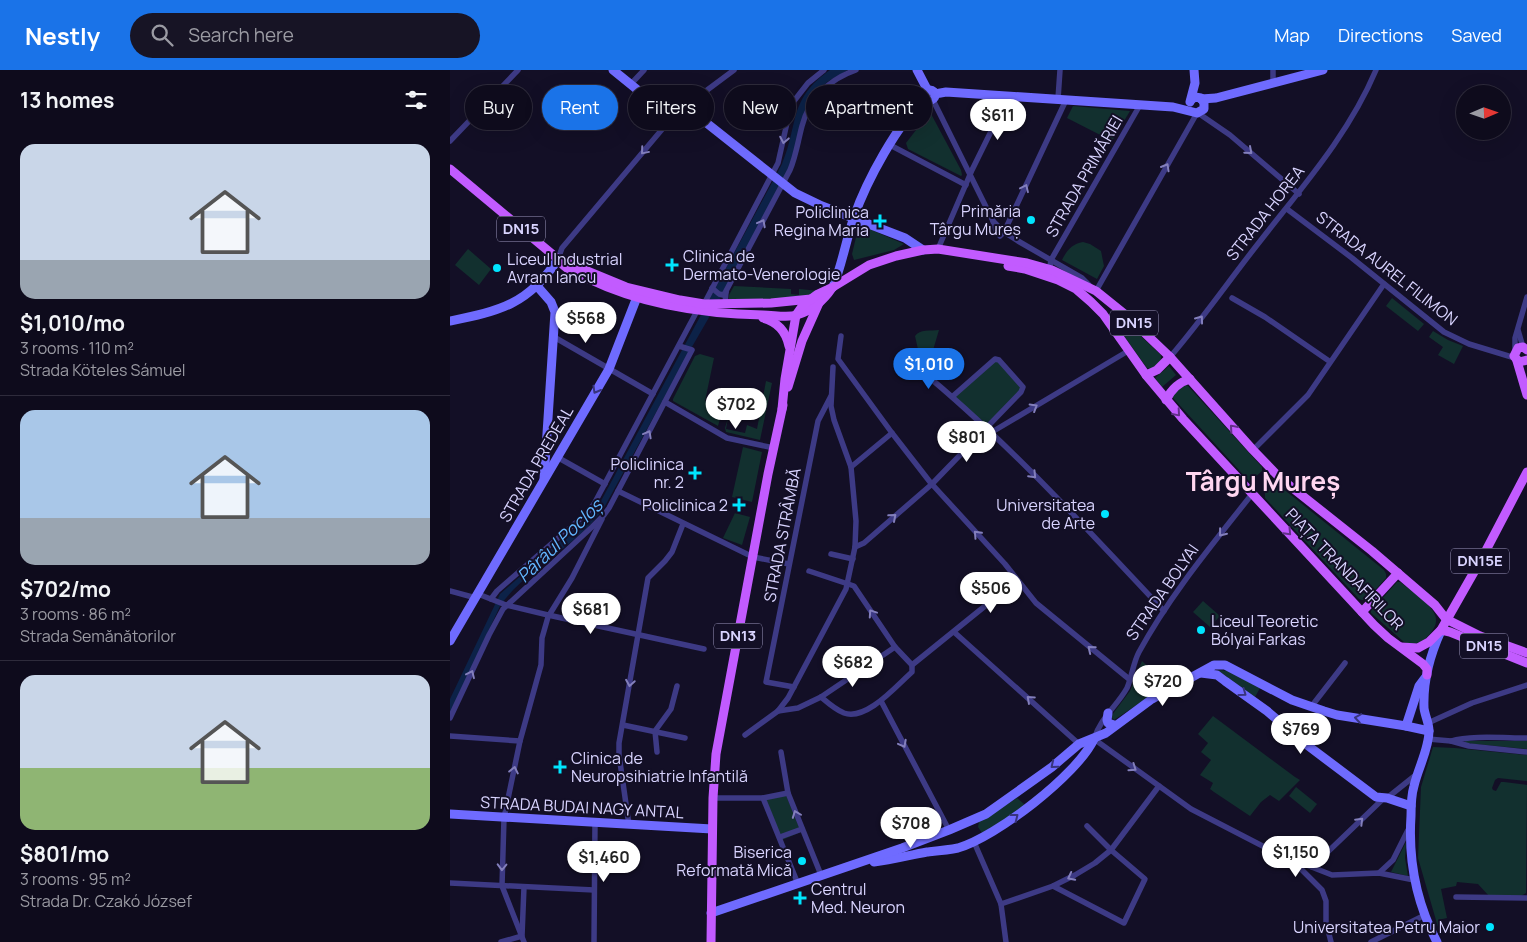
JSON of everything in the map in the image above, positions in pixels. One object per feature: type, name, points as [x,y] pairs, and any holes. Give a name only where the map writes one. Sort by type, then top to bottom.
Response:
[{"type":"main road","name":"DN15","points":[[450,169],[558,259],[564,267],[608,288],[637,297],[701,308],[750,315],[796,316]]},
{"type":"main road","name":"DN15","points":[[558,259],[626,287],[680,300],[701,308],[725,305],[815,301],[818,294],[869,265],[896,256],[938,249],[951,254],[1052,274],[1076,289]]},
{"type":"main road","points":[[938,249],[1036,265],[1052,274]]},
{"type":"main road","name":"PIAȚA TRANDAFIRILOR","points":[[1052,274],[1096,291],[1127,316],[1170,357],[1280,478],[1398,573],[1435,605],[1446,619]]},
{"type":"main road","name":"PIAȚA TRANDAFIRILOR","points":[[1076,289],[1103,314],[1128,351],[1166,400],[1388,638],[1401,647],[1418,648],[1429,642],[1441,630]]},
{"type":"main road","points":[[789,352],[796,316],[803,306],[815,301]]},
{"type":"main road","name":"DN13","points":[[711,942],[713,798],[718,745],[782,409],[815,301]]},
{"type":"main road","points":[[771,303],[784,306],[796,316],[800,325],[799,349]]},
{"type":"main road","points":[[750,315],[772,320],[782,328],[787,339],[789,352]]},
{"type":"main road","points":[[1113,329],[1118,320],[1127,316]]},
{"type":"main road","name":"DN13","points":[[782,409],[789,352]]},
{"type":"main road","points":[[1521,353],[1520,376],[1527,396]]},
{"type":"main road","points":[[1146,375],[1157,370],[1170,357]]},
{"type":"main road","points":[[1166,400],[1179,384],[1190,379]]},
{"type":"main road","name":"DN15E","points":[[1446,619],[1482,558],[1527,472]]},
{"type":"main road","points":[[1362,612],[1398,573]]},
{"type":"main road","points":[[1435,605],[1456,602]]},
{"type":"main road","name":"DN15","points":[[1446,619],[1480,636],[1527,653]]},
{"type":"main road","points":[[1441,630],[1446,619]]},
{"type":"main road","name":"DN15","points":[[1441,630],[1527,663]]},
{"type":"main road","points":[[1401,647],[1424,664],[1427,669],[1427,675]]},
{"type":"street","points":[[450,140],[518,70]]},
{"type":"street","points":[[613,70],[630,85],[644,70]]},
{"type":"street","points":[[714,85],[734,70]]},
{"type":"street","points":[[725,305],[726,292],[778,180],[781,153],[791,109],[799,94],[808,83],[824,70]]},
{"type":"street","points":[[491,599],[497,591],[587,513],[605,484],[712,288],[778,180],[795,156],[802,125],[812,102],[829,84],[840,76],[856,70]]},
{"type":"street","points":[[917,70],[924,85]]},
{"type":"street","points":[[1004,232],[1062,100],[1060,70]]},
{"type":"street","points":[[1096,291],[1196,108],[1194,70]]},
{"type":"street","points":[[1273,70],[1273,82]]},
{"type":"street","points":[[932,96],[946,92],[1196,108],[1216,98],[1323,70]]},
{"type":"street","name":"STRADA HOREA","points":[[1170,357],[1224,292],[1332,150],[1372,79],[1374,70]]},
{"type":"street","points":[[1195,83],[1201,98]]},
{"type":"street","points":[[938,249],[1002,109],[1006,95]]},
{"type":"street","points":[[1216,98],[1195,97],[1196,108],[1209,121],[1230,135],[1299,194]]},
{"type":"street","points":[[932,100],[993,221],[1004,232],[1082,278],[1096,291]]},
{"type":"street","name":"STRADA PRIMĂRIEI","points":[[1051,260],[1140,105]]},
{"type":"street","points":[[714,129],[795,193],[822,206],[905,238],[923,250]]},
{"type":"street","points":[[450,321],[502,308],[522,298],[537,286],[549,273],[558,259],[562,248],[662,130]]},
{"type":"street","points":[[833,287],[854,217],[890,145],[901,130]]},
{"type":"street","points":[[890,145],[966,185]]},
{"type":"street","name":"STRADA AUREL FILIMON","points":[[1287,209],[1444,332],[1464,342],[1501,354],[1521,353]]},
{"type":"street","points":[[1036,265],[1046,260],[1051,260]]},
{"type":"street","points":[[1051,260],[1052,274]]},
{"type":"street","points":[[544,481],[555,312],[546,286],[549,273]]},
{"type":"street","points":[[1253,450],[1308,395],[1384,284]]},
{"type":"street","points":[[537,286],[551,302]]},
{"type":"street","points":[[712,288],[718,294],[723,295],[726,292]]},
{"type":"street","points":[[1076,289],[1096,291]]},
{"type":"street","name":"STRADA PREDEAL","points":[[450,641],[608,368],[637,297]]},
{"type":"street","points":[[1521,353],[1518,330],[1527,298]]},
{"type":"street","points":[[1234,299],[1265,317],[1330,361]]},
{"type":"street","points":[[841,336],[838,359],[932,484],[1004,564],[1016,581],[1036,603],[1129,679]]},
{"type":"street","points":[[554,338],[653,394]]},
{"type":"street","points":[[523,939],[502,886],[504,818],[520,742],[541,665],[542,638],[548,615],[572,578],[692,350],[679,346]]},
{"type":"street","points":[[992,432],[1128,351]]},
{"type":"street","points":[[855,547],[864,543],[932,484],[1023,389],[999,360],[993,359],[953,396]]},
{"type":"street","name":"STRADA STRÂMBĂ","points":[[745,735],[778,711],[788,698],[848,583],[855,547],[856,521],[851,467],[834,420],[831,396],[833,367]]},
{"type":"street","points":[[918,368],[987,427],[1164,611]]},
{"type":"street","name":"STRADA STRÂMBĂ","points":[[794,687],[766,682],[818,421],[831,396]]},
{"type":"street","points":[[665,402],[720,434],[735,440],[774,448]]},
{"type":"street","points":[[851,467],[892,433]]},
{"type":"street","points":[[546,452],[605,484]]},
{"type":"street","points":[[618,491],[753,557],[790,564]]},
{"type":"street","name":"STRADA BOLYAI","points":[[847,867],[957,848],[974,842],[991,834],[1010,821],[1062,779],[1090,747],[1108,713],[1127,688],[1137,654],[1176,592],[1252,494]]},
{"type":"street","points":[[450,718],[505,604],[604,515]]},
{"type":"street","points":[[628,825],[619,743],[648,578],[672,552],[683,524]]},
{"type":"street","points":[[831,554],[852,558]]},
{"type":"street","points":[[809,571],[854,586],[895,647],[912,665],[912,672],[881,701],[860,713],[844,713],[821,698]]},
{"type":"street","points":[[912,665],[1016,581]]},
{"type":"street","points":[[450,591],[491,599],[548,615],[704,649]]},
{"type":"street","points":[[1437,942],[1425,915],[1414,880],[1410,859],[1410,826],[1413,788],[1428,731],[1424,703],[1430,654],[1441,630]]},
{"type":"street","points":[[954,632],[1078,744],[1081,757]]},
{"type":"street","name":"STRADA STRÂMBĂ","points":[[778,711],[798,708],[821,698],[895,647]]},
{"type":"street","points":[[1311,707],[1345,663]]},
{"type":"street","name":"STRADA BOLYAI","points":[[847,867],[924,840],[986,814],[1052,767],[1078,744],[1106,733],[1114,725],[1152,699],[1214,665],[1225,665],[1292,700],[1311,707],[1337,715],[1428,731]]},
{"type":"street","points":[[1200,673],[1217,675],[1267,711],[1307,745],[1376,797],[1386,798],[1411,806]]},
{"type":"street","points":[[1406,726],[1419,686],[1427,675]]},
{"type":"street","points":[[1428,731],[1472,703],[1527,685]]},
{"type":"street","points":[[657,752],[655,731],[671,709],[677,686]]},
{"type":"street","points":[[788,698],[798,708]]},
{"type":"street","points":[[881,701],[949,830]]},
{"type":"street","points":[[1108,713],[1108,723],[1114,725]]},
{"type":"street","points":[[623,725],[685,738]]},
{"type":"street","points":[[1428,731],[1450,741],[1469,746],[1527,752]]},
{"type":"street","points":[[450,736],[520,742]]},
{"type":"street","points":[[1450,741],[1470,738],[1527,738]]},
{"type":"street","points":[[1094,739],[1191,809],[1276,852],[1332,875],[1378,872],[1414,880]]},
{"type":"street","points":[[781,752],[788,793],[821,875]]},
{"type":"street","points":[[1312,867],[1386,798],[1417,774]]},
{"type":"street","points":[[1001,904],[1054,886],[1076,875],[1111,850],[1159,786]]},
{"type":"street","points":[[713,798],[764,798],[788,793]]},
{"type":"street","points":[[764,798],[798,884]]},
{"type":"street","name":"STRADA BUDAI NAGY ANTAL","points":[[450,814],[712,830]]},
{"type":"street","points":[[594,942],[595,823]]},
{"type":"street","points":[[1054,886],[1124,924],[1145,879],[1111,850],[1087,826]]},
{"type":"street","points":[[1378,872],[1393,860],[1410,826]]},
{"type":"street","points":[[780,837],[802,829]]},
{"type":"street","points":[[924,840],[922,846],[926,852]]},
{"type":"street","points":[[974,842],[1001,904],[1006,942]]},
{"type":"street","points":[[1276,852],[1302,870],[1322,890],[1326,901],[1326,922],[1331,942]]},
{"type":"street","points":[[711,913],[847,867]]},
{"type":"street","points":[[450,883],[594,890]]},
{"type":"street","points":[[523,939],[524,887]]},
{"type":"street","points":[[1456,897],[1527,898]]},
{"type":"street","points":[[1371,942],[1425,915]]},
{"type":"street","points":[[501,942],[523,939]]},
{"type":"green space","points":[[1073,106],[1130,111],[1112,141],[1067,118]]},
{"type":"green space","points":[[932,116],[962,175],[908,149],[906,143],[916,130],[932,130]]},
{"type":"green space","points":[[862,227],[904,244],[894,250],[854,260],[852,254],[858,229]]},
{"type":"green space","points":[[1083,242],[1101,251],[1104,266],[1097,279],[1062,260],[1070,248]]},
{"type":"green space","points":[[468,249],[491,269],[479,285],[455,265]]},
{"type":"green space","points":[[734,286],[791,289],[791,294],[799,295],[799,289],[820,291],[803,297],[733,301],[729,299],[729,295]]},
{"type":"green space","points":[[1392,298],[1424,324],[1418,331],[1386,306]]},
{"type":"green space","points":[[1127,325],[1161,355],[1161,360],[1152,369],[1147,368],[1122,333],[1121,331]]},
{"type":"green space","points":[[939,330],[928,367],[922,367],[915,336],[922,331]]},
{"type":"green space","points":[[1433,331],[1463,346],[1454,364],[1438,355],[1443,347],[1429,337]]},
{"type":"green space","points":[[700,354],[714,358],[705,401],[724,405],[718,426],[673,401],[695,356]]},
{"type":"green space","points":[[995,359],[1023,387],[987,427],[953,396]]},
{"type":"green space","points":[[1169,366],[1176,375],[1162,387],[1155,378]]},
{"type":"green space","points":[[766,381],[772,383],[760,440],[726,432],[725,428],[730,411],[735,413],[733,419],[728,418],[726,429],[745,433],[747,425],[757,429]]},
{"type":"green space","points":[[1185,385],[1188,386],[1262,467],[1262,471],[1252,480],[1249,481],[1173,398],[1174,394]]},
{"type":"green space","points":[[743,447],[762,452],[752,502],[732,497]]},
{"type":"green space","points":[[1276,483],[1384,570],[1386,578],[1366,600],[1359,599],[1265,498],[1265,493]]},
{"type":"green space","points":[[735,513],[750,517],[742,545],[723,538]]},
{"type":"green space","points":[[1397,582],[1400,582],[1428,605],[1435,616],[1436,623],[1432,630],[1419,643],[1404,642],[1371,613]]},
{"type":"green space","points":[[1203,601],[1220,616],[1210,627],[1193,612]]},
{"type":"green space","points":[[1142,661],[1167,685],[1114,720],[1112,715],[1130,691]]},
{"type":"green space","points":[[1219,671],[1227,671],[1260,688],[1255,697]]},
{"type":"green space","points":[[1213,716],[1300,780],[1279,801],[1270,795],[1261,802],[1250,816],[1214,792],[1210,789],[1213,783],[1200,775],[1211,760],[1201,752],[1208,743],[1198,734]]},
{"type":"green space","points":[[1465,741],[1527,741],[1527,749],[1465,743]]},
{"type":"green space","points":[[1433,747],[1527,755],[1527,781],[1498,778],[1495,780],[1492,788],[1496,791],[1501,782],[1527,785],[1526,893],[1521,896],[1489,896],[1478,884],[1457,882],[1456,886],[1441,889],[1447,918],[1438,920],[1440,934],[1418,858],[1421,787]]},
{"type":"green space","points":[[1296,787],[1317,804],[1310,813],[1289,796]]},
{"type":"green space","points":[[786,795],[801,832],[782,840],[766,799]]},
{"type":"green space","points":[[1017,798],[1024,806],[982,833],[978,827],[979,822]]},
{"type":"green space","points":[[1406,842],[1405,858],[1408,876],[1391,872]]},
{"type":"water","points":[[830,70],[848,70],[824,85],[813,85]]},
{"type":"water","points":[[806,93],[806,109],[793,161],[726,288],[605,506],[581,533],[524,580],[500,606],[450,714],[450,699],[500,594],[589,516],[602,499],[782,164],[792,130],[796,130],[796,117]]},
{"type":"place","name":"Primăria Târgu Mureș","points":[[1031,220]]},
{"type":"place","name":"Policlinica Regina Maria","points":[[880,221]]},
{"type":"place","name":"Clinica de Dermato-Venerologie","points":[[672,265]]},
{"type":"place","name":"Liceul Industrial Avram Iancu","points":[[497,268]]},
{"type":"place","name":"Policlinica nr. 2","points":[[695,473]]},
{"type":"place","name":"Policlinica 2","points":[[739,505]]},
{"type":"place","name":"Universitatea de Arte","points":[[1105,514]]},
{"type":"place","name":"Liceul Teoretic Bólyai Farkas","points":[[1201,630]]},
{"type":"place","name":"Clinica de Neuropsihiatrie Infantilă","points":[[560,767]]},
{"type":"place","name":"Biserica Reformată Mică","points":[[802,861]]},
{"type":"place","name":"Centrul Med. Neuron","points":[[800,898]]},
{"type":"place","name":"Universitatea Petru Maior","points":[[1490,927]]},
{"type":"district","name":"Târgu Mureș","points":[[1263,482]]},
{"type":"water label","name":"Pârâul Pocloș","points":[[560,541]]}]
